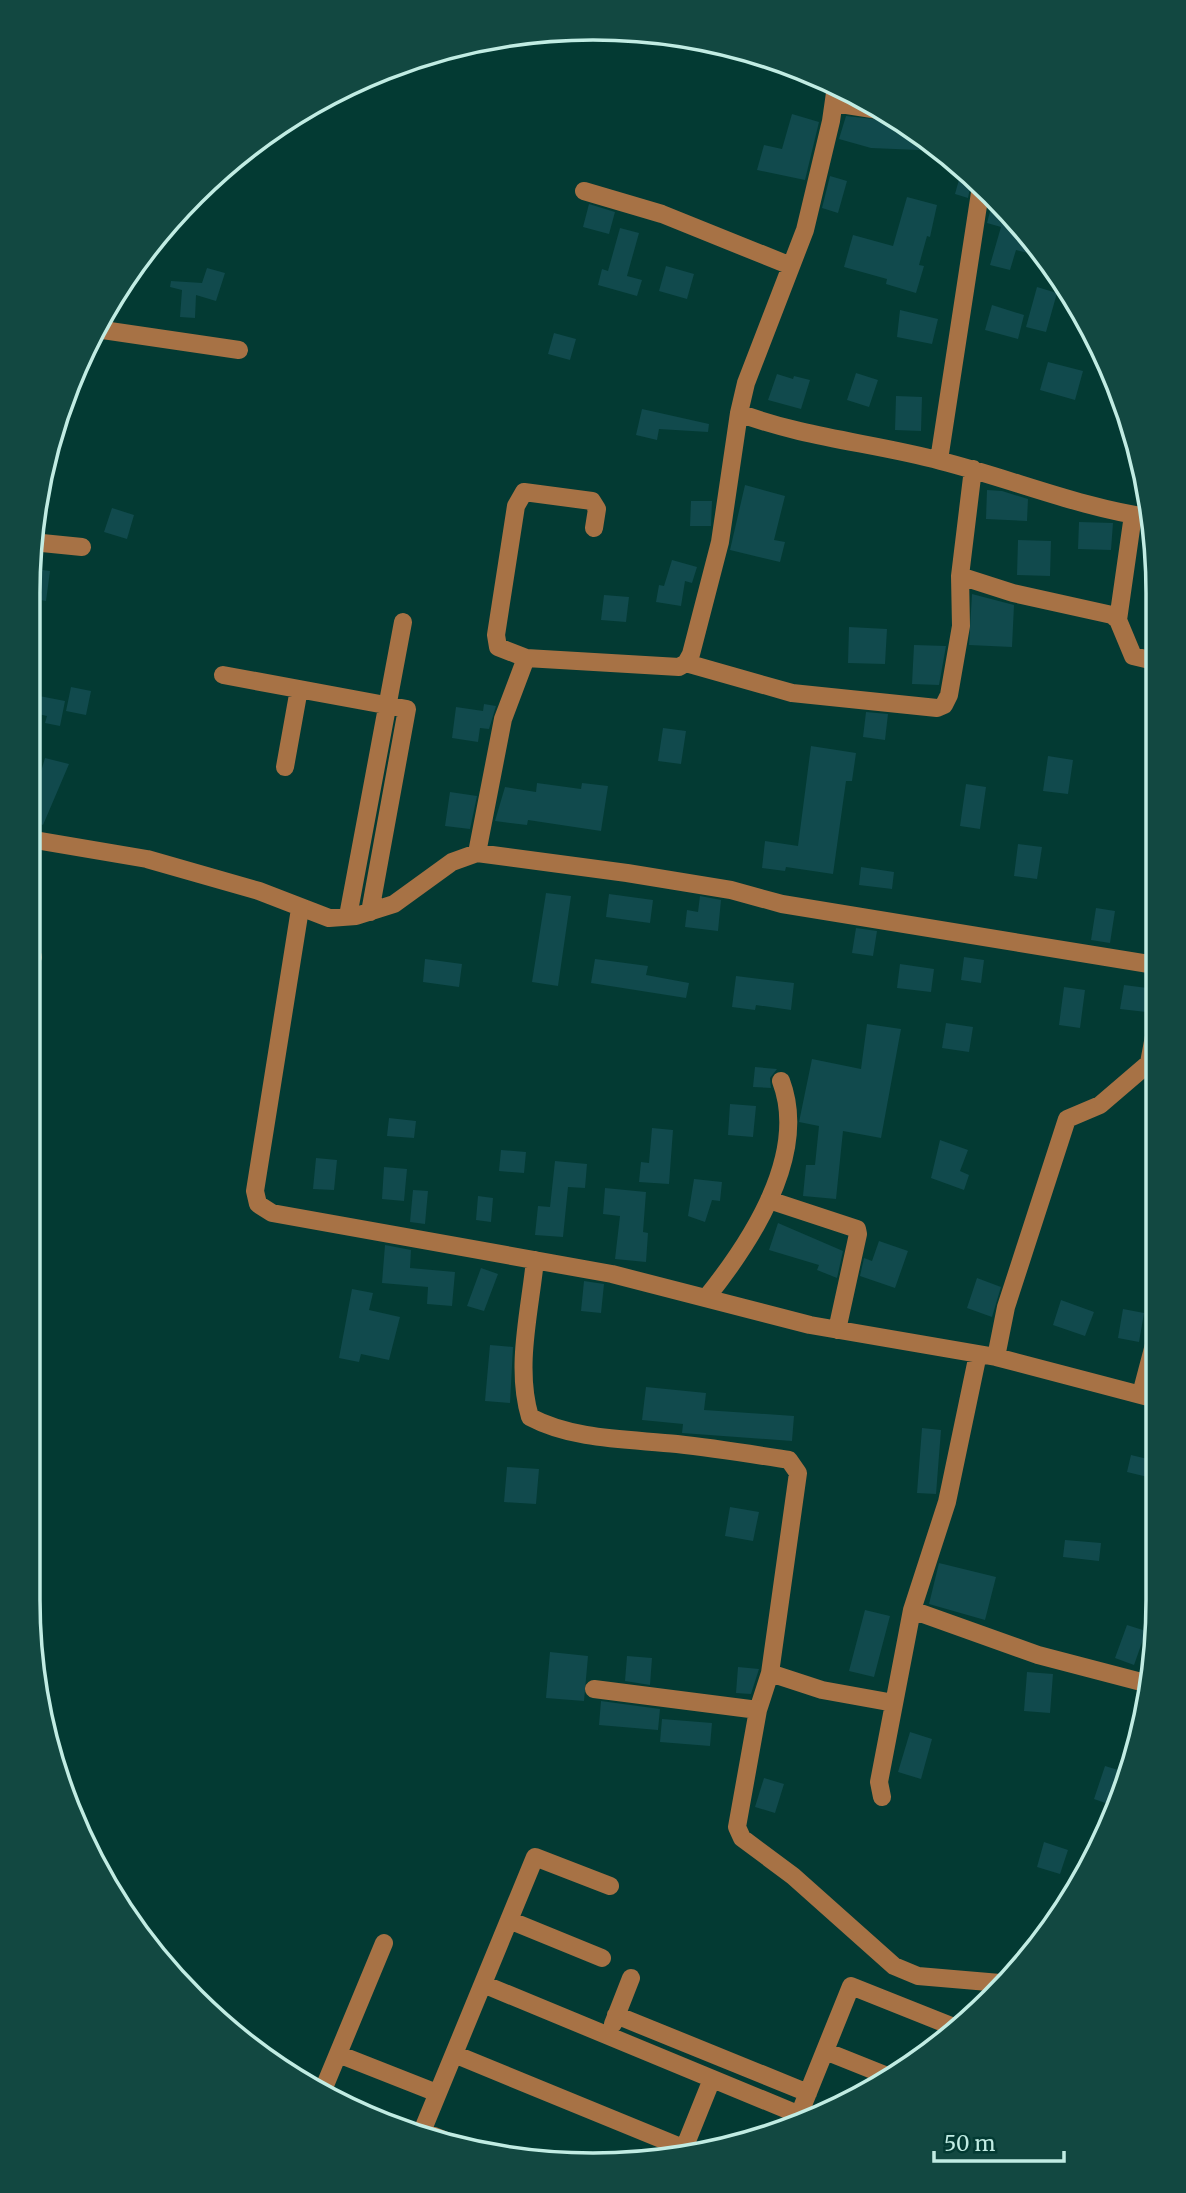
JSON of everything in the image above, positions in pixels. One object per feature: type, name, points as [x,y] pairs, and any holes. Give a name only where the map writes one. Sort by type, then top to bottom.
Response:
[{"type":"street","points":[[594,528],[597,509],[592,501],[524,492],[516,506],[496,635],[498,647],[526,658],[679,667],[686,663],[720,542],[746,383],[805,230],[835,96]]},
{"type":"street","points":[[584,191],[662,214],[791,266]]},
{"type":"street","points":[[939,460],[979,198]]},
{"type":"street","points":[[107,331],[239,350]]},
{"type":"street","points":[[739,413],[828,440],[939,460],[1140,516]]},
{"type":"street","points":[[686,663],[792,693],[937,708],[944,705],[949,695],[961,626],[960,576],[973,470]]},
{"type":"street","points":[[1118,620],[1133,515]]},
{"type":"street","points":[[43,543],[82,547]]},
{"type":"street","points":[[960,576],[1013,593],[1112,615],[1118,620],[1133,656],[1146,659]]},
{"type":"street","points":[[348,916],[402,622]]},
{"type":"street","points":[[478,853],[503,719],[526,658]]},
{"type":"street","points":[[223,675],[407,709],[370,912]]},
{"type":"street","points":[[285,767],[299,689]]},
{"type":"street","points":[[40,841],[147,859],[259,891],[329,918],[370,912],[394,904],[452,862],[478,853],[731,890],[782,904],[1146,964]]},
{"type":"street","points":[[300,909],[255,1191],[258,1204],[272,1213],[612,1274],[837,1330],[987,1355],[1146,1395]]},
{"type":"street","points":[[882,1797],[879,1782],[912,1609],[947,1502],[987,1355],[1006,1307],[1067,1119],[1100,1105],[1146,1069]]},
{"type":"street","points":[[706,1298],[750,1239],[769,1200],[785,1151],[789,1119],[788,1099],[781,1081]]},
{"type":"street","points":[[769,1200],[857,1230],[837,1330]]},
{"type":"street","points":[[535,1260],[524,1357],[523,1395],[530,1416],[548,1426],[588,1435],[714,1448],[789,1460],[798,1473],[770,1673],[758,1710],[738,1809],[737,1827],[742,1838],[825,1902],[894,1966],[918,1976],[992,1982]]},
{"type":"street","points":[[912,1609],[1038,1655],[1139,1681]]},
{"type":"street","points":[[770,1673],[822,1690],[894,1703]]},
{"type":"street","points":[[594,1689],[758,1710]]},
{"type":"street","points":[[424,2126],[535,1857],[610,1886]]},
{"type":"street","points":[[509,1920],[602,1958]]},
{"type":"street","points":[[326,2084],[384,1943]]},
{"type":"street","points":[[608,2036],[631,1978]]},
{"type":"street","points":[[483,1984],[798,2114]]},
{"type":"street","points":[[807,2110],[808,2093],[851,1986],[947,2024]]},
{"type":"street","points":[[616,2015],[808,2093]]},
{"type":"street","points":[[825,2051],[879,2073]]},
{"type":"street","points":[[338,2054],[437,2093]]},
{"type":"street","points":[[454,2054],[676,2146]]},
{"type":"street","points":[[687,2144],[712,2079]]},
{"type":"building","points":[[792,114],[819,122],[805,180],[757,170],[764,145],[782,149]]},
{"type":"building","points":[[846,116],[878,119],[924,150],[871,148],[839,139]]},
{"type":"building","points":[[830,176],[847,181],[838,213],[822,208]]},
{"type":"building","points":[[959,179],[970,189],[968,198],[955,194]]},
{"type":"building","points":[[907,197],[937,205],[930,237],[927,236],[919,265],[924,266],[916,293],[886,284],[887,279],[844,267],[853,235],[893,246]]},
{"type":"building","points":[[589,204],[615,212],[609,234],[583,227]]},
{"type":"building","points":[[991,209],[1029,253],[1016,250],[1010,270],[990,265],[1001,227],[987,223]]},
{"type":"building","points":[[620,228],[639,233],[627,276],[642,280],[637,296],[598,285],[602,269],[608,271]]},
{"type":"building","points":[[666,266],[694,274],[687,299],[659,291]]},
{"type":"building","points":[[207,268],[225,273],[216,301],[196,295],[195,318],[180,317],[182,290],[170,287],[171,281],[202,283]]},
{"type":"building","points":[[1037,287],[1057,293],[1046,332],[1026,327]]},
{"type":"building","points":[[992,305],[1024,315],[1018,339],[985,330]]},
{"type":"building","points":[[900,310],[938,319],[932,344],[897,337]]},
{"type":"building","points":[[554,333],[576,339],[570,360],[548,354]]},
{"type":"building","points":[[1048,362],[1083,371],[1075,400],[1040,390]]},
{"type":"building","points":[[856,373],[878,380],[869,407],[847,400]]},
{"type":"building","points":[[777,374],[810,380],[801,409],[768,400]]},
{"type":"building","points":[[896,396],[922,397],[921,431],[895,430]]},
{"type":"building","points":[[642,409],[709,424],[708,432],[659,429],[657,440],[636,435]]},
{"type":"building","points":[[745,485],[785,496],[774,540],[785,542],[780,562],[730,550]]},
{"type":"building","points":[[987,490],[1002,491],[1028,499],[1027,521],[986,519]]},
{"type":"building","points":[[691,501],[712,501],[711,526],[690,526]]},
{"type":"building","points":[[112,508],[134,515],[127,539],[104,532]]},
{"type":"building","points":[[1079,522],[1113,523],[1111,550],[1078,549]]},
{"type":"building","points":[[1018,540],[1051,541],[1050,576],[1017,575]]},
{"type":"building","points":[[672,560],[697,567],[692,583],[685,581],[681,606],[656,602],[659,585],[664,586]]},
{"type":"building","points":[[41,570],[50,571],[46,601],[40,600]]},
{"type":"building","points":[[972,594],[1014,605],[1012,647],[969,645]]},
{"type":"building","points":[[604,595],[629,597],[626,622],[601,620]]},
{"type":"building","points":[[849,627],[887,629],[885,664],[848,663]]},
{"type":"building","points":[[914,645],[946,646],[939,685],[912,684]]},
{"type":"building","points":[[71,687],[91,691],[86,715],[66,711]]},
{"type":"building","points":[[40,696],[65,701],[60,726],[45,723],[47,716],[40,714]]},
{"type":"building","points":[[484,704],[496,706],[489,729],[480,728],[478,742],[452,738],[456,707],[483,711]]},
{"type":"building","points":[[866,712],[888,714],[885,740],[863,737]]},
{"type":"building","points":[[663,728],[686,731],[681,764],[658,761]]},
{"type":"building","points":[[811,746],[856,753],[852,781],[846,781],[833,874],[786,867],[785,871],[762,868],[765,841],[798,846]]},
{"type":"building","points":[[1048,756],[1073,760],[1068,794],[1043,791]]},
{"type":"building","points":[[45,758],[69,764],[43,825],[40,824],[40,775]]},
{"type":"building","points":[[537,783],[581,789],[582,783],[608,786],[601,831],[528,820],[527,825],[495,821],[505,787],[536,792]]},
{"type":"building","points":[[966,784],[986,787],[980,829],[960,826]]},
{"type":"building","points":[[450,792],[477,796],[470,829],[445,826]]},
{"type":"building","points":[[1018,844],[1042,847],[1037,879],[1014,876]]},
{"type":"building","points":[[861,867],[894,872],[892,889],[859,885]]},
{"type":"building","points":[[546,893],[571,896],[558,986],[532,982]]},
{"type":"building","points":[[609,894],[653,900],[650,923],[606,917]]},
{"type":"building","points":[[700,896],[721,900],[718,931],[685,927],[687,910],[698,912]]},
{"type":"building","points":[[1096,908],[1115,911],[1110,943],[1091,940]]},
{"type":"building","points":[[856,928],[877,931],[873,956],[852,953]]},
{"type":"building","points":[[964,957],[984,960],[981,983],[961,980]]},
{"type":"building","points":[[425,959],[462,964],[459,987],[423,982]]},
{"type":"building","points":[[595,959],[648,966],[646,975],[689,983],[686,998],[591,983]]},
{"type":"building","points":[[900,964],[934,969],[931,992],[897,988]]},
{"type":"building","points":[[736,976],[794,983],[791,1010],[756,1005],[755,1010],[732,1007]]},
{"type":"building","points":[[1124,985],[1146,988],[1146,1012],[1120,1009]]},
{"type":"building","points":[[1064,987],[1085,990],[1080,1028],[1059,1025]]},
{"type":"building","points":[[946,1023],[973,1027],[969,1052],[942,1048]]},
{"type":"building","points":[[867,1024],[901,1029],[881,1138],[843,1131],[836,1199],[803,1196],[806,1165],[815,1165],[819,1126],[799,1122],[812,1059],[861,1069]]},
{"type":"building","points":[[755,1067],[777,1069],[770,1078],[771,1088],[753,1087]]},
{"type":"building","points":[[730,1104],[756,1106],[753,1137],[728,1135]]},
{"type":"building","points":[[389,1118],[416,1121],[414,1138],[387,1136]]},
{"type":"building","points":[[652,1128],[673,1130],[669,1184],[639,1182],[641,1162],[649,1163]]},
{"type":"building","points":[[940,1140],[968,1150],[960,1171],[969,1175],[964,1190],[931,1178]]},
{"type":"building","points":[[501,1150],[526,1152],[524,1173],[499,1171]]},
{"type":"building","points":[[316,1158],[337,1160],[334,1190],[313,1189]]},
{"type":"building","points":[[555,1161],[587,1164],[585,1188],[568,1187],[563,1237],[535,1235],[538,1206],[550,1207]]},
{"type":"building","points":[[384,1167],[407,1169],[404,1201],[382,1199]]},
{"type":"building","points":[[694,1179],[722,1182],[720,1201],[712,1200],[705,1222],[688,1216]]},
{"type":"building","points":[[605,1188],[646,1192],[643,1232],[648,1233],[646,1262],[615,1259],[620,1216],[603,1214]]},
{"type":"building","points":[[413,1190],[428,1191],[425,1224],[410,1222]]},
{"type":"building","points":[[478,1196],[493,1198],[491,1222],[476,1220]]},
{"type":"building","points":[[778,1223],[843,1251],[837,1278],[817,1270],[819,1265],[769,1250]]},
{"type":"building","points":[[879,1241],[908,1251],[895,1288],[860,1276],[864,1258],[872,1261]]},
{"type":"building","points":[[385,1245],[411,1250],[410,1268],[455,1272],[452,1306],[427,1304],[428,1287],[382,1283]]},
{"type":"building","points":[[481,1268],[498,1274],[484,1311],[467,1306]]},
{"type":"building","points":[[977,1278],[1001,1287],[992,1317],[967,1308]]},
{"type":"building","points":[[584,1281],[604,1284],[601,1313],[581,1311]]},
{"type":"building","points":[[352,1289],[373,1293],[369,1310],[400,1317],[389,1360],[361,1354],[359,1362],[339,1358]]},
{"type":"building","points":[[1061,1300],[1094,1312],[1085,1336],[1053,1325]]},
{"type":"building","points":[[1123,1309],[1144,1313],[1139,1342],[1118,1338]]},
{"type":"building","points":[[490,1345],[513,1347],[510,1403],[485,1401]]},
{"type":"building","points":[[646,1387],[706,1393],[704,1410],[794,1416],[792,1441],[682,1433],[683,1424],[642,1420]]},
{"type":"building","points":[[922,1428],[941,1430],[936,1494],[917,1493]]},
{"type":"building","points":[[1131,1455],[1146,1459],[1146,1477],[1127,1472]]},
{"type":"building","points":[[507,1467],[539,1469],[536,1504],[504,1502]]},
{"type":"building","points":[[730,1507],[759,1512],[753,1541],[725,1536]]},
{"type":"building","points":[[1065,1540],[1101,1543],[1099,1561],[1063,1557]]},
{"type":"building","points":[[939,1563],[996,1577],[985,1620],[929,1604]]},
{"type":"building","points":[[865,1610],[890,1616],[874,1677],[849,1671]]},
{"type":"building","points":[[1127,1625],[1145,1631],[1134,1665],[1115,1658]]},
{"type":"building","points":[[550,1652],[588,1656],[584,1701],[546,1698]]},
{"type":"building","points":[[627,1656],[652,1658],[650,1685],[625,1681]]},
{"type":"building","points":[[738,1667],[759,1669],[751,1694],[736,1693]]},
{"type":"building","points":[[1027,1672],[1053,1674],[1050,1713],[1024,1711]]},
{"type":"building","points":[[601,1701],[660,1709],[658,1730],[599,1725]]},
{"type":"building","points":[[662,1719],[712,1723],[710,1746],[660,1742]]},
{"type":"building","points":[[910,1732],[932,1739],[921,1779],[898,1772]]},
{"type":"building","points":[[1105,1766],[1118,1770],[1107,1804],[1094,1799]]},
{"type":"building","points":[[764,1778],[784,1784],[775,1813],[755,1807]]},
{"type":"building","points":[[1044,1842],[1068,1850],[1060,1874],[1037,1867]]}]
